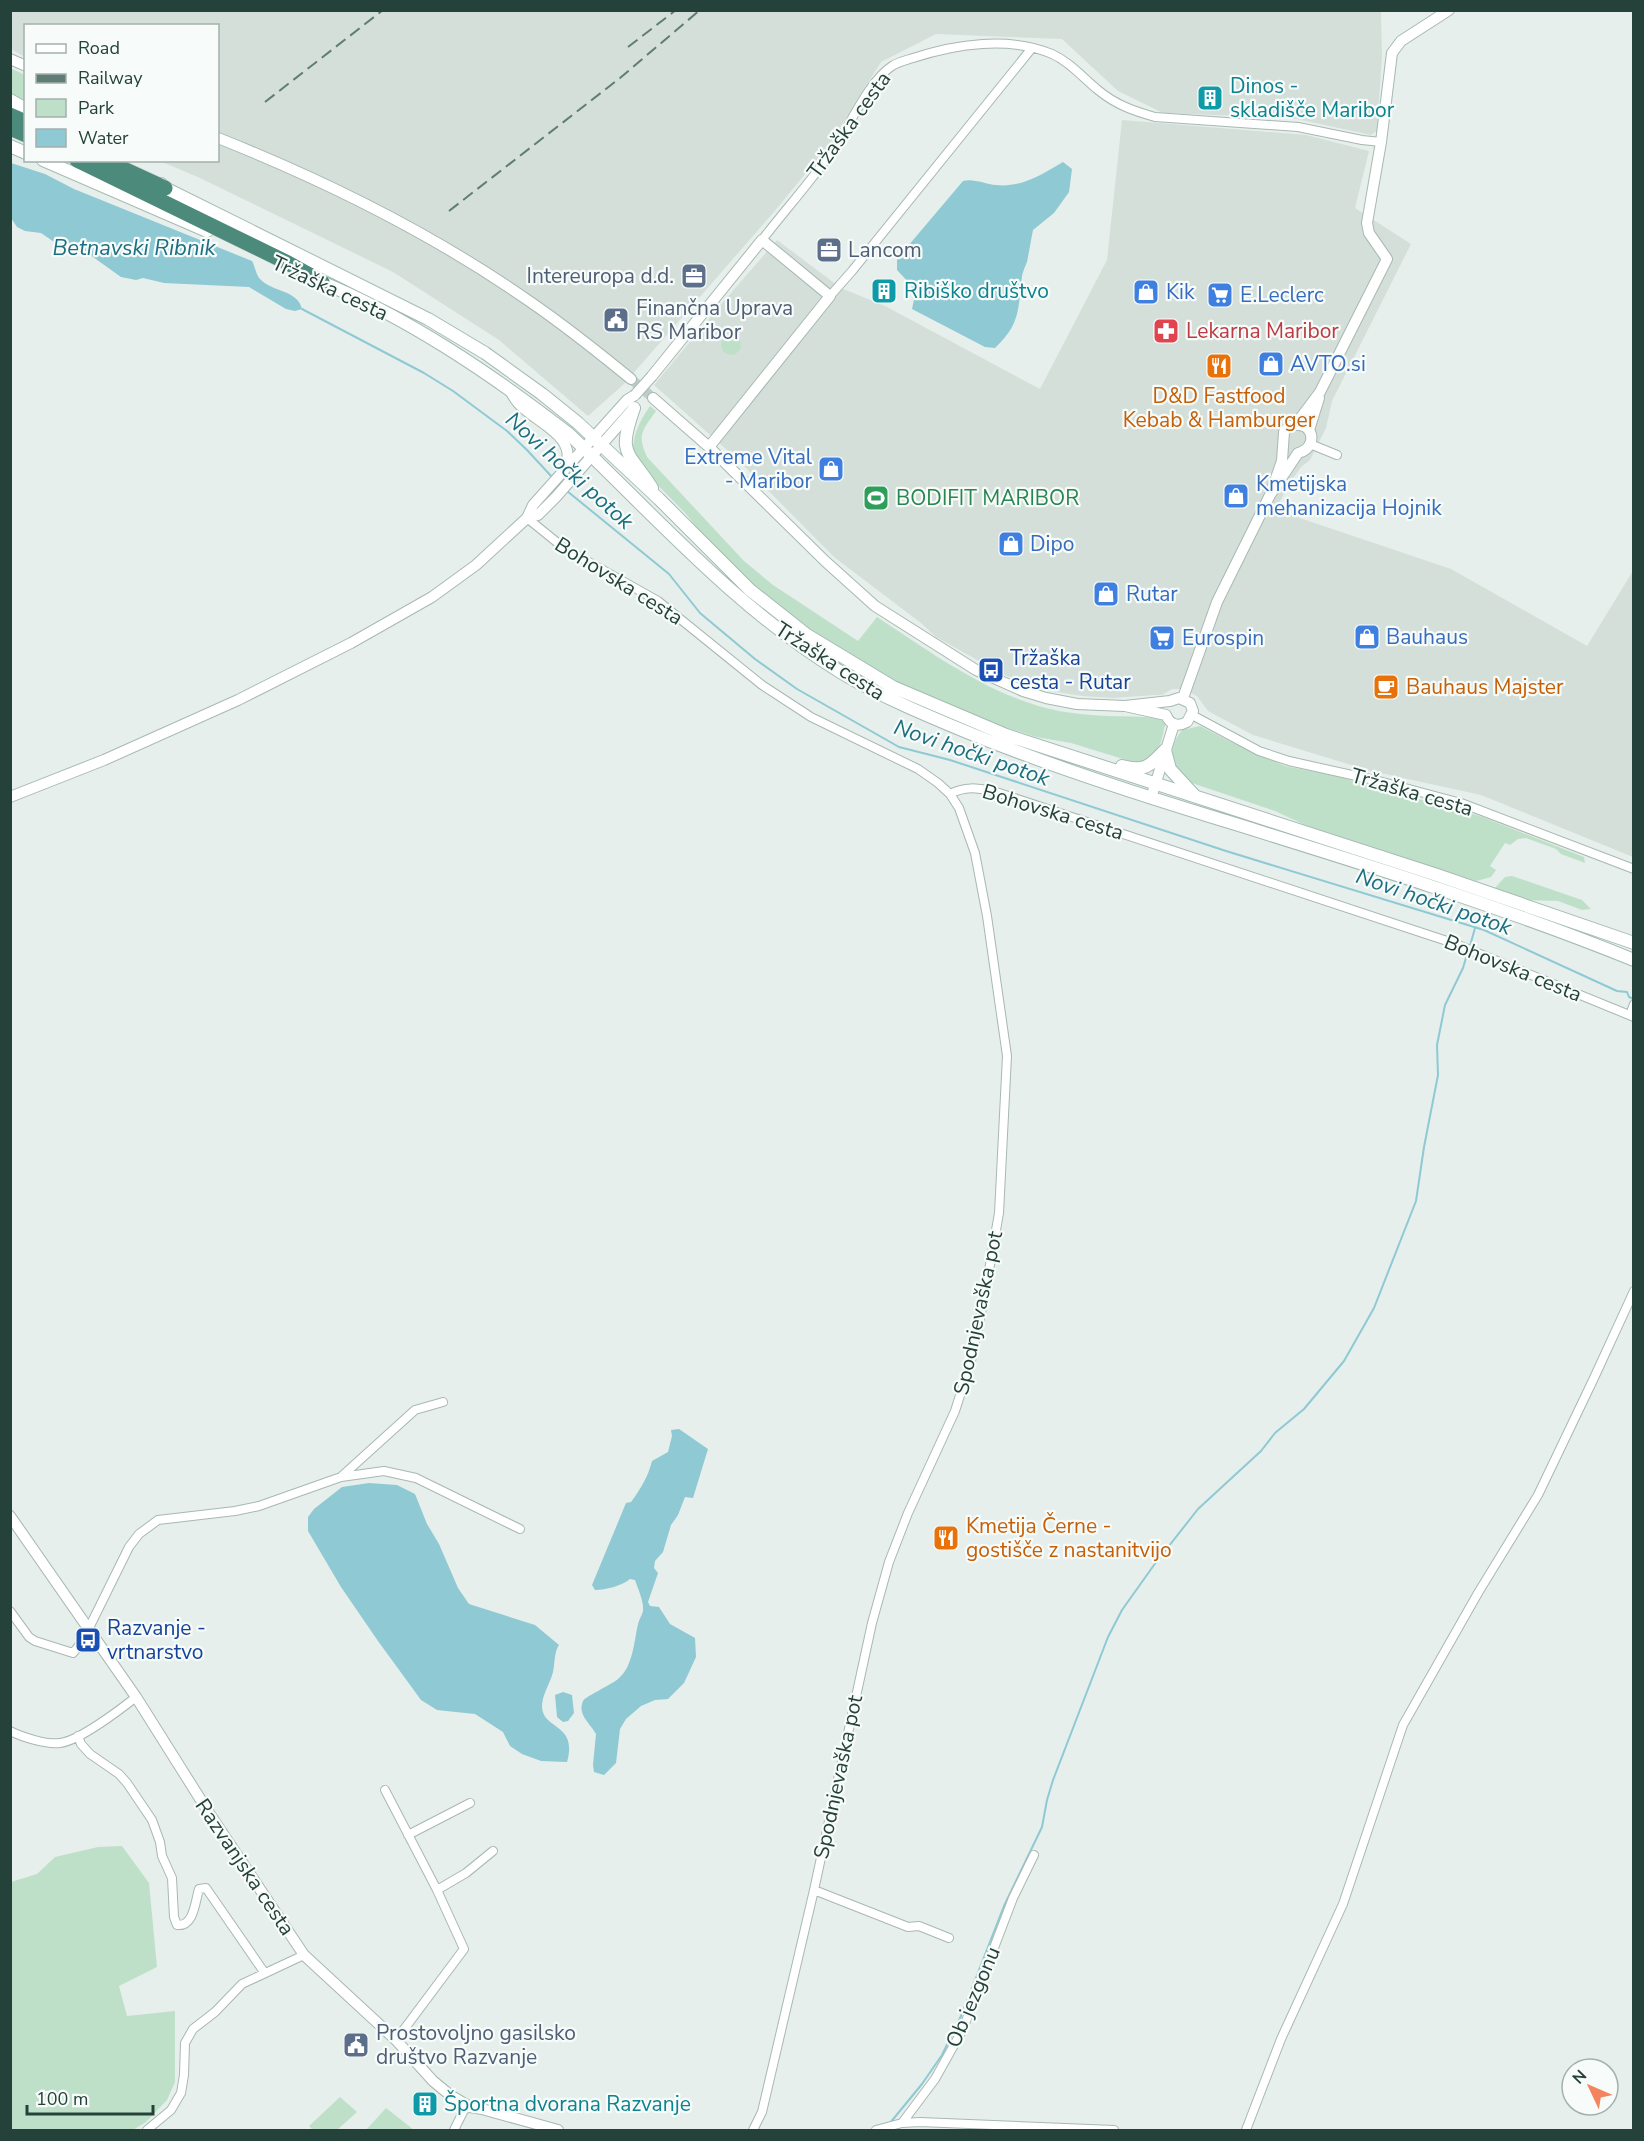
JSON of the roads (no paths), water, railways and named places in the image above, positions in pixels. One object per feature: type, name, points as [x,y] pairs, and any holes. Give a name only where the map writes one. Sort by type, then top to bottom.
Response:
[{"type":"highway","points":[[10,115],[24,121]]},
{"type":"highway","points":[[10,128],[24,134]]},
{"type":"highway","points":[[81,162],[288,263],[322,282]]},
{"type":"highway","points":[[108,162],[165,188]]},
{"type":"main road","points":[[10,100],[24,108]]},
{"type":"main road","points":[[10,146],[24,152]]},
{"type":"main road","name":"Tržaška cesta","points":[[48,162],[322,282],[432,338],[549,418],[588,452],[696,558],[743,600],[797,643],[890,700],[1035,760],[1444,890],[1534,921],[1634,960]]},
{"type":"main road","name":"Tržaška cesta","points":[[125,162],[156,178],[165,188],[452,333],[529,384],[598,442],[750,590],[807,635],[893,687],[995,731],[1437,875],[1634,943]]},
{"type":"main road","points":[[634,401],[626,431],[625,448],[658,500]]},
{"type":"main road","points":[[1091,763],[1107,762],[1136,770],[1148,766],[1165,750],[1170,769],[1195,796]]},
{"type":"street","points":[[1296,424],[1320,392],[1387,259],[1370,233],[1367,223],[1381,142],[1393,49],[1401,40],[1449,10]]},
{"type":"street","name":"Tržaška cesta","points":[[598,442],[627,400],[634,401],[834,148],[874,83],[894,65],[926,54],[967,45],[1012,45],[1032,48],[1053,55],[1069,65],[1099,91],[1134,112],[1167,120],[1298,127],[1381,142]]},
{"type":"street","points":[[709,447],[1032,48]]},
{"type":"street","points":[[10,59],[24,65]]},
{"type":"street","points":[[219,138],[315,178],[420,233],[528,300],[631,379]]},
{"type":"street","points":[[762,240],[830,296]]},
{"type":"street","points":[[509,389],[518,404],[563,441],[568,451],[564,470]]},
{"type":"street","points":[[1270,495],[1298,453],[1307,449],[1312,440],[1310,430],[1320,392]]},
{"type":"street","points":[[653,398],[709,447],[856,590],[875,606],[941,650],[976,670],[1031,693],[1077,704],[1125,705],[1183,698],[1192,706],[1192,715],[1183,724],[1174,724],[1166,716],[1125,705]]},
{"type":"street","points":[[1183,698],[1217,603],[1270,495],[1282,461],[1284,432],[1291,425],[1296,424],[1301,424],[1310,430]]},
{"type":"street","points":[[10,797],[149,740],[238,700],[414,608],[458,579],[527,518],[533,505],[546,489],[564,470],[598,442]]},
{"type":"street","points":[[1284,444],[1290,451],[1298,453]]},
{"type":"street","points":[[1310,444],[1337,455]]},
{"type":"street","points":[[527,518],[538,515],[556,498],[573,478],[588,452]]},
{"type":"street","name":"Bohovska cesta","points":[[527,518],[564,548],[658,601],[762,685],[801,710],[918,769],[950,794],[972,787],[993,791],[1463,947],[1632,1011]]},
{"type":"street","points":[[1166,716],[1166,708],[1170,701]]},
{"type":"street","name":"Tržaška cesta","points":[[1192,715],[1259,751],[1289,761],[1379,781],[1461,803],[1634,869]]},
{"type":"street","points":[[1151,798],[1174,724]]},
{"type":"street","name":"Spodnjevaška pot","points":[[753,2130],[762,2112],[814,1890],[872,1623],[889,1562],[908,1513],[956,1411],[970,1361],[999,1213],[1007,1056],[987,916],[975,853],[959,808],[950,794]]},
{"type":"street","points":[[1246,2130],[1281,2039],[1343,1904],[1403,1725],[1478,1593],[1538,1495],[1634,1290]]},
{"type":"street","points":[[341,1477],[415,1410],[443,1402]]},
{"type":"street","points":[[10,1611],[29,1637],[35,1641],[73,1653],[90,1630],[129,1547],[139,1534],[158,1520],[260,1506],[341,1477],[384,1470],[416,1478],[520,1529]]},
{"type":"street","name":"Razvanjska cesta","points":[[10,1516],[136,1697],[209,1813],[304,1955],[396,2040],[433,2081],[467,2109],[558,2130]]},
{"type":"street","points":[[10,1731],[23,1737],[60,1743],[78,1736],[136,1697]]},
{"type":"street","points":[[78,1736],[81,1744],[90,1754],[118,1774],[146,1809],[160,1842],[162,1857],[172,1878],[174,1917],[177,1925],[185,1924],[190,1920],[199,1889],[206,1888],[264,1972]]},
{"type":"street","points":[[385,1790],[437,1890],[464,1949],[396,2040]]},
{"type":"street","points":[[408,1835],[470,1803]]},
{"type":"street","points":[[437,1890],[466,1873],[492,1851]]},
{"type":"street","name":"Ob jezgonu","points":[[898,2124],[935,2079],[963,2029],[1013,1898],[1034,1855]]},
{"type":"street","points":[[814,1890],[908,1927],[919,1926],[949,1938]]},
{"type":"street","points":[[147,2130],[171,2110],[181,2093],[185,2043],[193,2029],[215,2012],[242,1983],[304,1955]]},
{"type":"street","points":[[454,2130],[467,2109]]},
{"type":"street","points":[[879,2129],[920,2122],[1114,2130]]},
{"type":"water","points":[[1063,162],[1072,169],[1069,192],[1054,213],[1033,230],[1022,276],[1017,315],[1010,331],[995,348],[985,347],[912,309],[915,295],[911,293],[912,286],[897,270],[897,259],[963,181],[996,185],[1014,184],[1031,179]]},
{"type":"water","name":"Betnavski Ribnik","points":[[11,163],[45,174],[74,189],[252,261],[260,279],[295,298],[302,309],[295,311],[286,309],[249,287],[164,283],[143,278],[136,280],[121,277],[79,247],[66,242],[57,244],[41,233],[25,231],[17,227],[11,218]]},
{"type":"water","points":[[679,1429],[708,1449],[693,1498],[685,1497],[671,1525],[663,1552],[655,1561],[654,1568],[658,1573],[648,1602],[650,1606],[659,1607],[670,1624],[695,1638],[696,1657],[684,1683],[668,1699],[655,1700],[641,1706],[626,1719],[620,1729],[616,1763],[604,1775],[594,1772],[596,1734],[583,1715],[583,1701],[618,1679],[627,1668],[643,1607],[635,1580],[630,1579],[618,1586],[599,1590],[595,1590],[592,1585],[626,1503],[631,1502],[641,1487],[652,1461],[668,1452],[672,1436],[671,1430]]},
{"type":"water","points":[[369,1483],[397,1485],[415,1494],[458,1588],[469,1604],[535,1625],[559,1645],[542,1707],[548,1720],[559,1728],[568,1740],[567,1762],[541,1761],[522,1754],[510,1746],[503,1732],[475,1714],[437,1710],[421,1700],[378,1641],[341,1587],[308,1531],[308,1517],[314,1509],[342,1487]]},
{"type":"water","points":[[563,1692],[572,1695],[574,1713],[568,1721],[563,1722],[557,1717],[555,1695]]},
{"type":"waterway","name":"Novi hočki potok","points":[[302,309],[424,373],[453,391],[507,431],[552,477]]},
{"type":"waterway","name":"Novi hočki potok","points":[[567,491],[669,574],[700,613],[755,659],[797,689],[899,747],[950,760],[1226,851],[1484,930],[1617,991],[1627,992],[1629,997],[1634,999]]},
{"type":"waterway","points":[[1470,946],[1475,928]]},
{"type":"waterway","points":[[890,2123],[942,2055],[961,2016],[1004,1906],[1042,1827],[1053,1780],[1108,1637],[1122,1610],[1198,1509],[1261,1451],[1275,1433],[1304,1409],[1344,1361],[1374,1308],[1416,1201],[1438,1075],[1437,1045],[1445,1005],[1463,968],[1468,951]]},
{"type":"tunnel","points":[[631,379],[653,398]]},
{"type":"railway","points":[[265,102],[383,10]]},
{"type":"railway","points":[[628,47],[676,10]]},
{"type":"railway","points":[[449,211],[620,78],[700,10]]},
{"type":"place","name":"Dinos - skladišče Maribor","points":[[1210,98]]},
{"type":"place","name":"Lancom","points":[[829,250]]},
{"type":"place","name":"Intereuropa d.d.","points":[[694,276]]},
{"type":"place","name":"Ribiško društvo","points":[[884,291]]},
{"type":"place","name":"Kik","points":[[1146,292]]},
{"type":"place","name":"E.Leclerc","points":[[1220,295]]},
{"type":"place","name":"Finančna Uprava RS Maribor","points":[[616,320]]},
{"type":"place","name":"Lekarna Maribor","points":[[1166,331]]},
{"type":"place","name":"AVTO.si","points":[[1271,364]]},
{"type":"place","name":"D&D Fastfood Kebab & Hamburger","points":[[1219,366]]},
{"type":"place","name":"Extreme Vital - Maribor","points":[[831,469]]},
{"type":"place","name":"Kmetijska mehanizacija Hojnik","points":[[1236,496]]},
{"type":"place","name":"BODIFIT MARIBOR","points":[[876,498]]},
{"type":"place","name":"Dipo","points":[[1011,544]]},
{"type":"place","name":"Rutar","points":[[1106,594]]},
{"type":"place","name":"Bauhaus","points":[[1367,637]]},
{"type":"place","name":"Eurospin","points":[[1162,638]]},
{"type":"place","name":"Tržaška cesta - Rutar","points":[[991,670]]},
{"type":"place","name":"Bauhaus Majster","points":[[1386,687]]},
{"type":"place","name":"Kmetija Černe - gostišče z nastanitvijo","points":[[946,1538]]},
{"type":"place","name":"Razvanje - vrtnarstvo","points":[[88,1640]]},
{"type":"place","name":"Prostovoljno gasilsko društvo Razvanje","points":[[356,2045]]},
{"type":"place","name":"Športna dvorana Razvanje","points":[[425,2104]]}]
